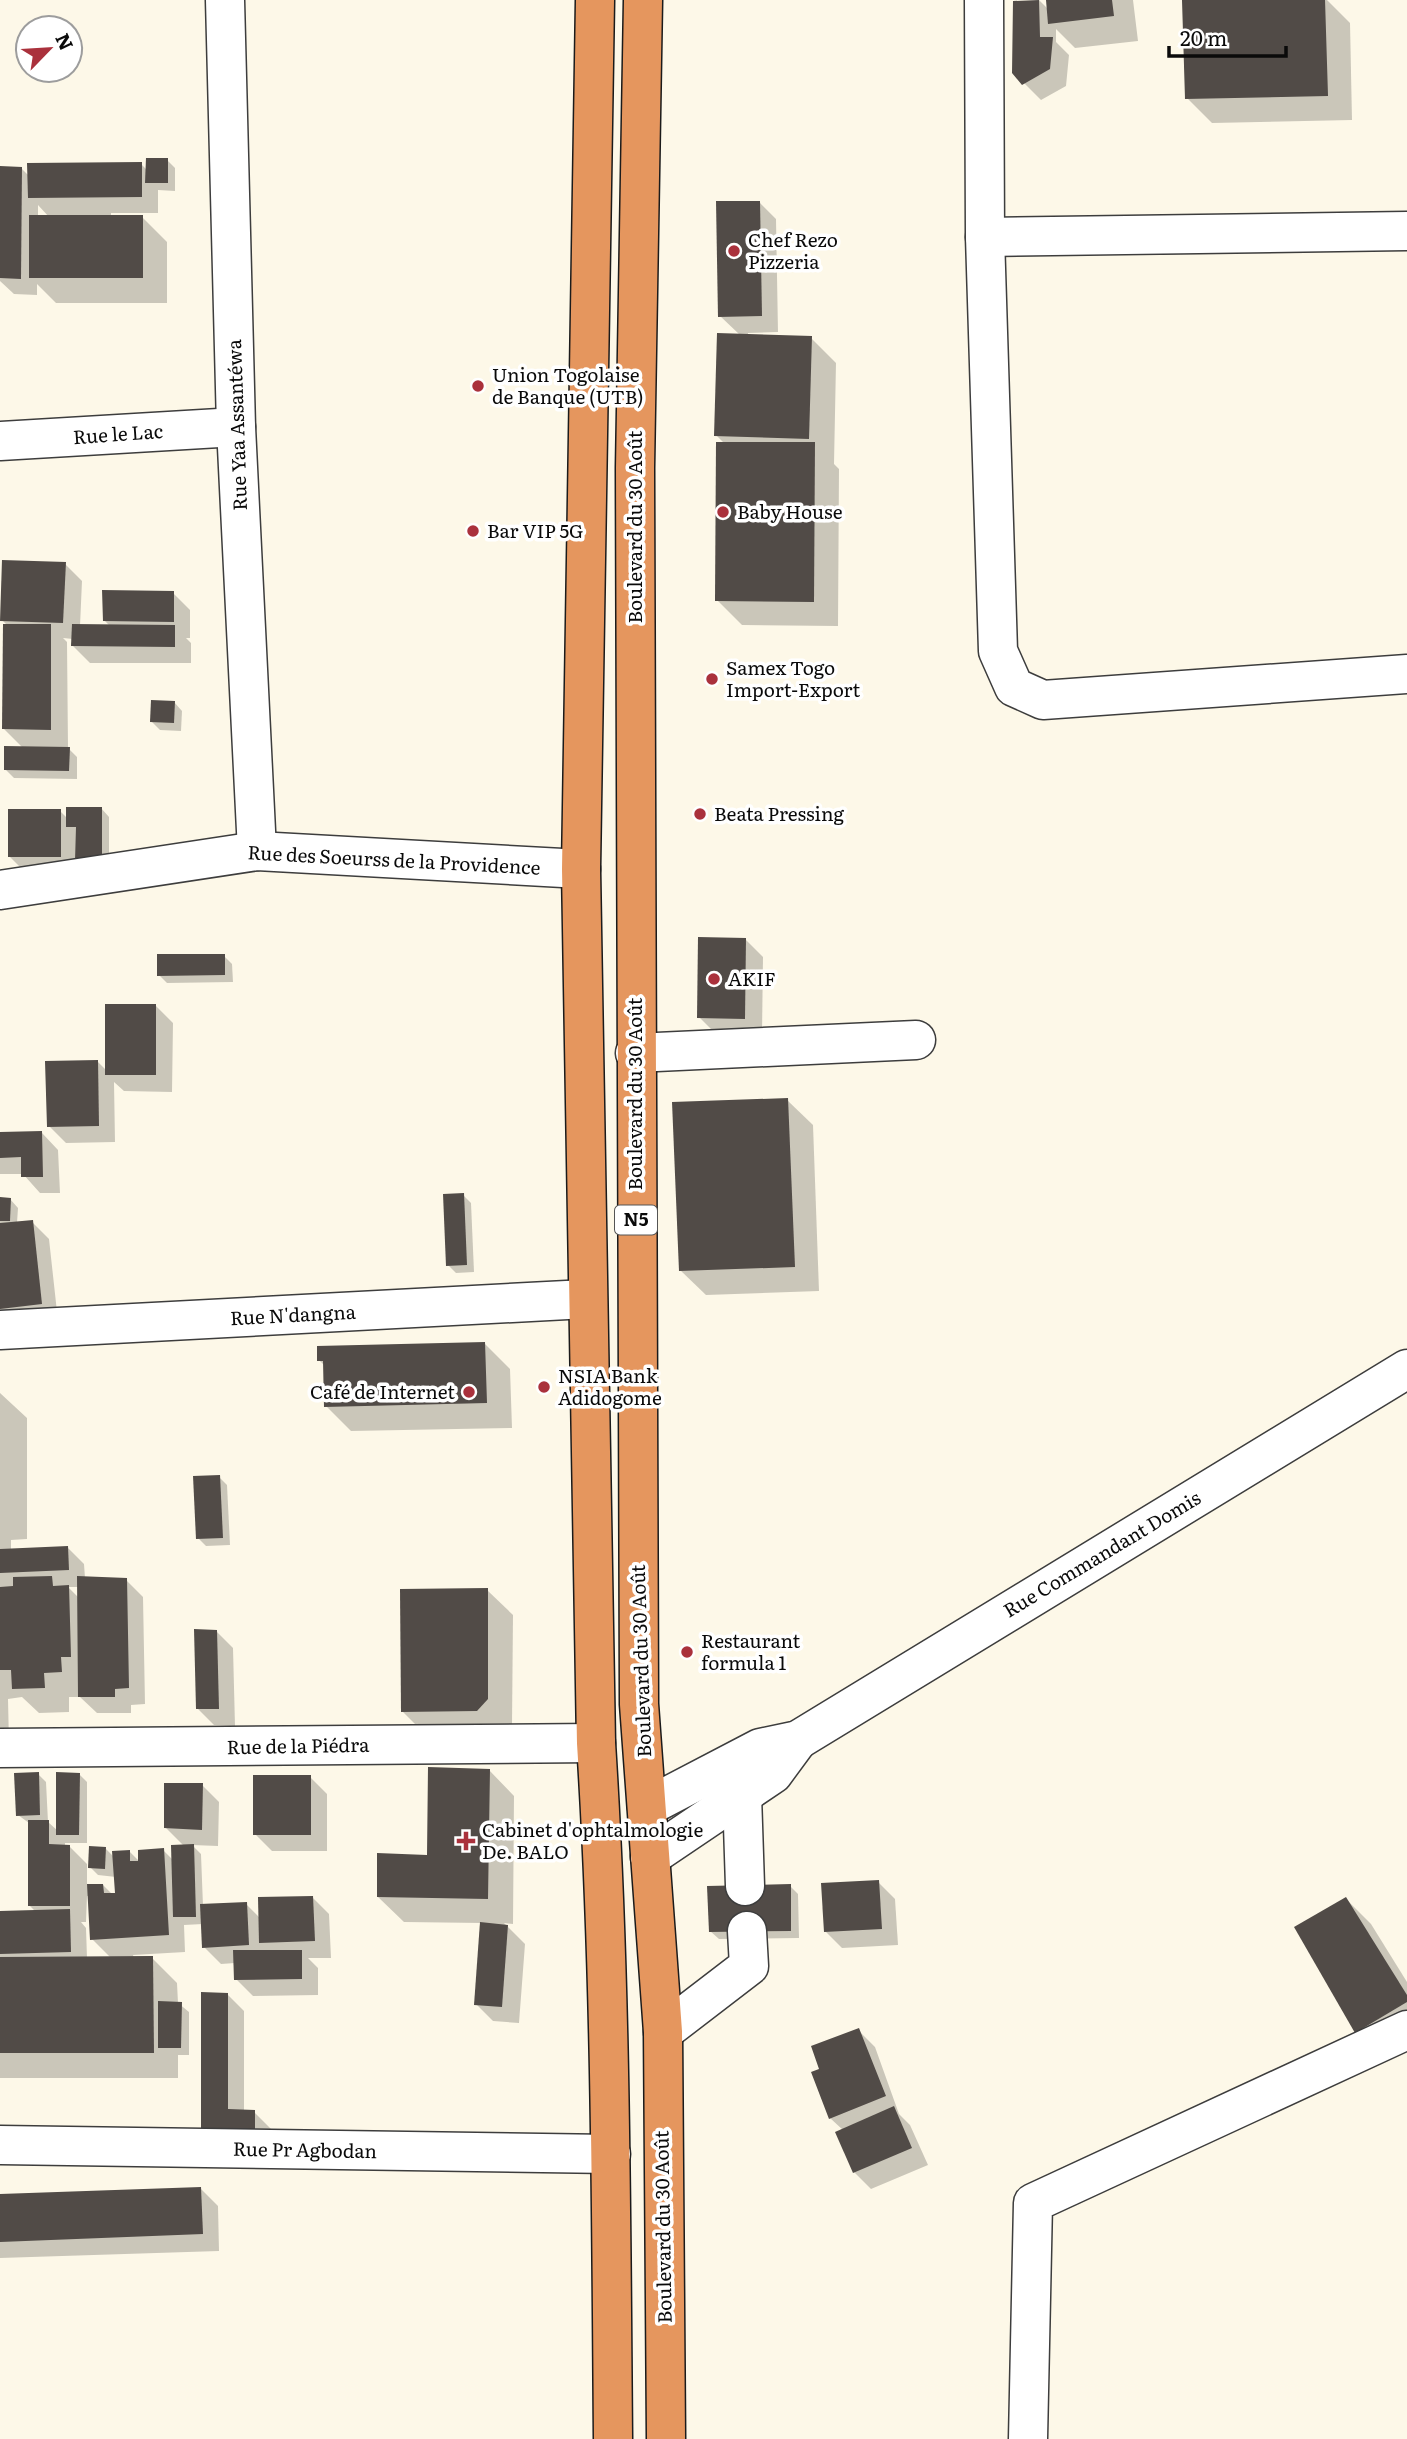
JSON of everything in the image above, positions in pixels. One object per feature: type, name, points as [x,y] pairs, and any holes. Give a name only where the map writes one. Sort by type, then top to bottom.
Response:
[{"type":"highway","points":[[595,0],[581,869],[586,1299],[596,1743],[604,1865],[611,2154],[612,2439]]},
{"type":"highway","name":"Boulevard du 30 Août","points":[[643,0],[635,468],[639,1704],[663,2032],[666,2439]]},
{"type":"highway","points":[[600,1810],[647,1807]]},
{"type":"highway","points":[[604,1865],[650,1857]]},
{"type":"street","name":"Rue Yaa Assantéwa","points":[[225,0],[236,427],[257,850]]},
{"type":"street","points":[[984,0],[985,237],[998,651],[1014,687],[1043,700],[1407,674]]},
{"type":"street","points":[[985,237],[1407,232]]},
{"type":"street","name":"Rue le Lac","points":[[0,441],[236,427]]},
{"type":"street","name":"Rue des Soeurss de la Providence","points":[[0,890],[257,850],[581,869]]},
{"type":"street","points":[[635,1053],[916,1040]]},
{"type":"street","name":"Rue N'dangna","points":[[0,1330],[586,1299]]},
{"type":"street","name":"Rue Commandant Domis","points":[[647,1807],[760,1748],[798,1740],[1407,1368]]},
{"type":"street","name":"Rue Commandant Domis","points":[[650,1857],[774,1774],[798,1740]]},
{"type":"street","name":"Rue de la Piédra","points":[[0,1748],[596,1743]]},
{"type":"street","points":[[742,1795],[745,1886]]},
{"type":"street","points":[[663,2032],[749,1966],[747,1931]]},
{"type":"street","points":[[1028,2439],[1033,2203],[1407,2030]]},
{"type":"street","name":"Rue Pr Agbodan","points":[[0,2145],[611,2154]]},
{"type":"building","points":[[1039,0],[1040,37],[1053,37],[1050,69],[1022,85],[1012,73],[1013,1]]},
{"type":"building","points":[[1046,0],[1112,0],[1114,16],[1048,24]]},
{"type":"building","points":[[1182,0],[1325,0],[1328,96],[1185,99]]},
{"type":"building","points":[[146,158],[168,158],[168,183],[145,183]]},
{"type":"building","points":[[142,162],[142,197],[28,198],[27,163]]},
{"type":"building","points":[[0,166],[22,167],[21,279],[0,278]]},
{"type":"building","points":[[716,201],[760,201],[762,316],[718,317]]},
{"type":"building","points":[[29,215],[143,215],[143,278],[29,278]]},
{"type":"building","points":[[717,333],[812,336],[809,439],[714,436]]},
{"type":"building","points":[[716,442],[815,442],[814,602],[715,601]]},
{"type":"building","points":[[2,560],[66,562],[63,623],[0,621]]},
{"type":"building","points":[[102,590],[174,591],[174,622],[103,621]]},
{"type":"building","points":[[3,624],[51,624],[51,730],[2,729]]},
{"type":"building","points":[[72,624],[175,625],[175,647],[71,646]]},
{"type":"building","points":[[151,700],[175,701],[174,723],[150,722]]},
{"type":"building","points":[[4,746],[70,747],[69,771],[4,770]]},
{"type":"building","points":[[66,807],[102,807],[102,861],[75,861],[76,827],[66,827]]},
{"type":"building","points":[[8,809],[61,809],[61,857],[8,857]]},
{"type":"building","points":[[698,937],[746,938],[745,1019],[697,1018]]},
{"type":"building","points":[[157,954],[225,954],[225,975],[157,976]]},
{"type":"building","points":[[105,1004],[156,1004],[156,1075],[105,1075]]},
{"type":"building","points":[[98,1060],[99,1126],[47,1127],[45,1061]]},
{"type":"building","points":[[788,1098],[795,1267],[679,1271],[672,1102]]},
{"type":"building","points":[[42,1131],[43,1177],[21,1177],[21,1157],[0,1158],[0,1132]]},
{"type":"building","points":[[464,1193],[467,1265],[446,1266],[443,1194]]},
{"type":"building","points":[[0,1197],[11,1198],[10,1221],[0,1221]]},
{"type":"building","points":[[33,1220],[42,1304],[0,1309],[0,1223]]},
{"type":"building","points":[[485,1342],[487,1403],[324,1407],[323,1361],[317,1361],[317,1346]]},
{"type":"building","points":[[220,1475],[223,1538],[196,1539],[193,1476]]},
{"type":"building","points":[[68,1546],[69,1570],[0,1573],[0,1549]]},
{"type":"building","points":[[52,1576],[53,1586],[69,1585],[71,1657],[61,1657],[62,1672],[44,1673],[45,1688],[12,1689],[11,1670],[0,1670],[0,1587],[13,1586],[13,1577]]},
{"type":"building","points":[[77,1576],[127,1578],[129,1688],[115,1689],[115,1697],[78,1697]]},
{"type":"building","points":[[488,1588],[488,1699],[477,1711],[401,1712],[400,1589]]},
{"type":"building","points":[[194,1629],[217,1630],[219,1709],[196,1709]]},
{"type":"building","points":[[428,1767],[490,1769],[488,1899],[377,1897],[377,1853],[427,1855]]},
{"type":"building","points":[[39,1772],[40,1815],[16,1816],[14,1773]]},
{"type":"building","points":[[56,1772],[80,1773],[79,1835],[56,1835]]},
{"type":"building","points":[[253,1775],[311,1775],[311,1835],[253,1835]]},
{"type":"building","points":[[164,1783],[203,1783],[202,1830],[164,1828]]},
{"type":"building","points":[[28,1820],[49,1820],[49,1844],[70,1845],[70,1906],[28,1906]]},
{"type":"building","points":[[194,1844],[196,1917],[173,1917],[171,1845]]},
{"type":"building","points":[[89,1846],[106,1847],[105,1869],[88,1868]]},
{"type":"building","points":[[164,1848],[169,1935],[90,1940],[87,1884],[103,1884],[104,1893],[115,1893],[112,1851],[130,1850],[130,1861],[138,1861],[138,1850]]},
{"type":"building","points":[[879,1880],[882,1929],[824,1932],[821,1883]]},
{"type":"building","points":[[791,1884],[791,1931],[709,1932],[707,1886]]},
{"type":"building","points":[[313,1896],[315,1941],[259,1943],[258,1897]]},
{"type":"building","points":[[1346,1897],[1407,1995],[1407,2002],[1355,2033],[1294,1927]]},
{"type":"building","points":[[247,1902],[249,1945],[202,1948],[200,1904]]},
{"type":"building","points":[[70,1909],[71,1952],[0,1954],[0,1911]]},
{"type":"building","points":[[480,1922],[508,1925],[502,2007],[474,2005]]},
{"type":"building","points":[[233,1950],[302,1950],[302,1979],[234,1980]]},
{"type":"building","points":[[153,1956],[154,2053],[0,2053],[0,1957]]},
{"type":"building","points":[[201,1992],[228,1993],[228,2109],[255,2110],[255,2133],[201,2133]]},
{"type":"building","points":[[158,2001],[182,2002],[181,2048],[158,2048]]},
{"type":"building","points":[[859,2028],[886,2096],[829,2119],[811,2072],[819,2069],[811,2046]]},
{"type":"building","points":[[894,2106],[912,2148],[853,2173],[835,2132]]},
{"type":"building","points":[[201,2187],[203,2234],[0,2242],[0,2194]]},
{"type":"place","name":"Chef Rezo Pizzeria","points":[[734,251]]},
{"type":"place","name":"Union Togolaise de Banque (UTB)","points":[[478,386]]},
{"type":"place","name":"Baby House","points":[[723,512]]},
{"type":"place","name":"Bar VIP 5G","points":[[473,531]]},
{"type":"place","name":"Samex Togo Import-Export","points":[[712,679]]},
{"type":"place","name":"Beata Pressing","points":[[700,814]]},
{"type":"place","name":"AKIF","points":[[714,979]]},
{"type":"place","name":"NSIA Bank Adidogome","points":[[544,1387]]},
{"type":"place","name":"Café de Internet","points":[[469,1392]]},
{"type":"place","name":"Restaurant formula 1","points":[[687,1652]]},
{"type":"place","name":"Cabinet d'ophtalmologie De. BALO","points":[[466,1841]]}]
